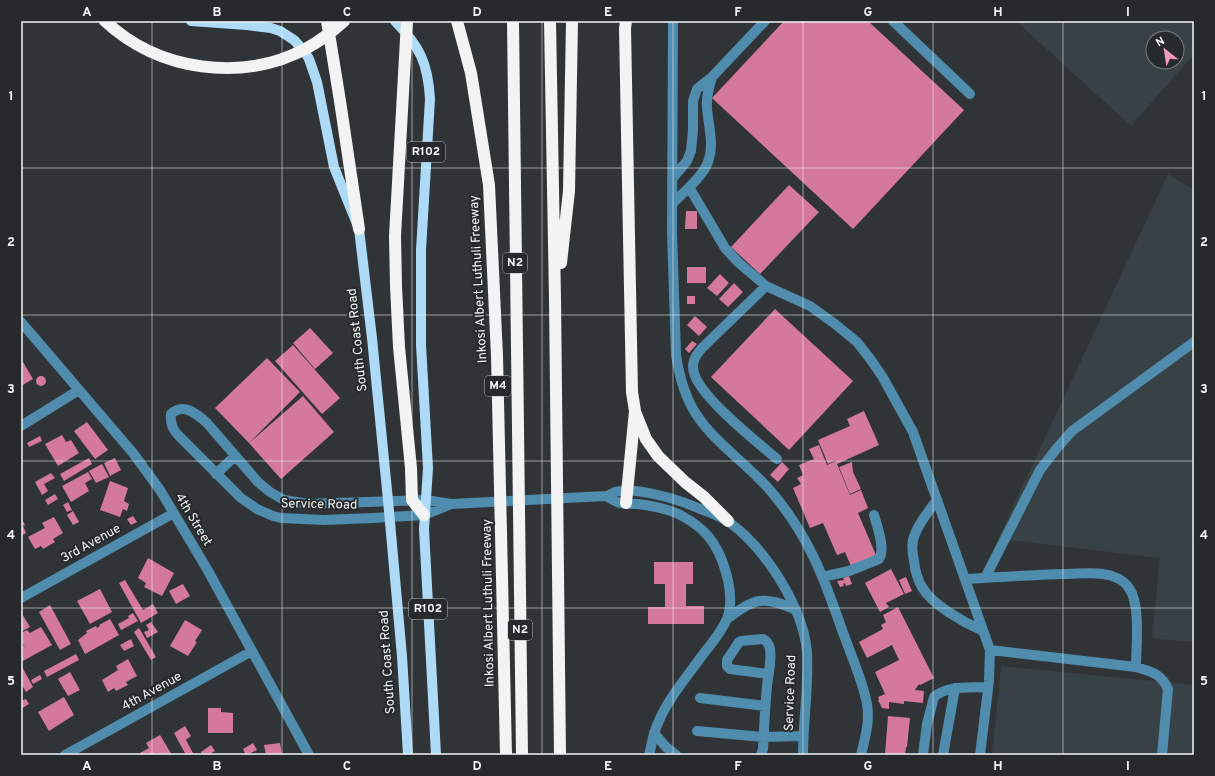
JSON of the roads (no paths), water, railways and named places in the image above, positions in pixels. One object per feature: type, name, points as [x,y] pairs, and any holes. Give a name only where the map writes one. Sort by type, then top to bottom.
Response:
[{"type":"highway","points":[[104,21],[138,46],[164,58],[198,66],[226,68],[257,65],[294,54],[315,43],[344,21]]},
{"type":"highway","points":[[327,21],[359,229]]},
{"type":"highway","points":[[407,21],[395,236],[396,286],[411,468],[412,500],[424,515]]},
{"type":"highway","name":"Inkosi Albert Luthuli Freeway","points":[[457,21],[471,73],[489,185],[497,356],[506,755]]},
{"type":"highway","name":"N2","points":[[513,21],[522,755]]},
{"type":"highway","points":[[550,21],[555,299],[560,755]]},
{"type":"highway","points":[[555,299],[566,229],[569,191],[572,21]]},
{"type":"highway","points":[[625,23],[632,392],[635,411],[646,439],[658,456],[685,482],[704,497],[728,521]]},
{"type":"highway","points":[[626,503],[635,411]]},
{"type":"main road","name":"South Coast Road","points":[[191,21],[271,28],[289,36],[299,46],[313,67],[323,107],[334,167],[359,229],[372,338],[388,500],[402,656],[408,755]]},
{"type":"main road","name":"R102","points":[[395,21],[416,45],[422,57],[429,82],[430,99],[421,250],[421,345],[428,468],[424,515],[436,755]]},
{"type":"street","points":[[673,21],[672,204],[676,355],[678,370],[683,387],[696,414],[705,426],[752,471],[774,495],[809,547],[822,577],[861,681],[867,704],[868,718],[866,736],[860,755]]},
{"type":"street","points":[[672,179],[688,161],[691,151],[693,130],[692,108],[694,96],[699,87],[712,77],[765,21]]},
{"type":"street","points":[[893,21],[970,94]]},
{"type":"street","points":[[672,204],[702,173],[710,159],[711,143],[707,96],[712,77]]},
{"type":"street","points":[[689,187],[725,248],[751,273],[766,286],[810,306],[857,342],[871,360],[913,432],[990,650],[988,687],[980,755]]},
{"type":"street","points":[[766,286],[699,351],[693,366],[697,380],[716,404],[777,460]]},
{"type":"street","name":"4th Street","points":[[21,322],[133,453],[148,473],[174,513],[207,569],[309,755]]},
{"type":"street","points":[[985,578],[1040,470],[1072,431],[1194,342]]},
{"type":"street","points":[[21,426],[79,390]]},
{"type":"street","name":"Service Road","points":[[451,504],[424,515],[324,520],[281,518],[273,516],[251,506],[216,474],[172,428],[171,414],[175,411],[185,409],[199,416],[207,423],[258,482],[270,492],[284,500],[308,504],[388,500],[426,500],[451,504],[462,504],[606,496],[619,491],[627,491],[650,493],[678,500],[728,521],[755,547],[775,572],[791,599],[801,622],[807,652],[803,755]]},
{"type":"street","points":[[216,474],[233,453]]},
{"type":"street","name":"Service Road","points":[[606,496],[620,503],[644,505],[672,511],[684,516],[708,536],[718,550],[726,571],[730,598],[727,618],[717,635],[678,688],[660,718],[649,755]]},
{"type":"street","points":[[937,500],[921,522],[914,537],[913,549],[916,575],[921,586],[932,599],[964,622],[983,632]]},
{"type":"street","name":"3rd Avenue","points":[[21,598],[174,513]]},
{"type":"street","points":[[822,577],[848,571],[879,559],[882,556],[882,547],[874,515]]},
{"type":"street","points":[[965,579],[1096,573],[1114,576],[1130,588],[1132,593],[1136,610],[1136,667]]},
{"type":"street","name":"Service Road","points":[[727,618],[749,604],[759,600],[778,602],[796,610]]},
{"type":"street","points":[[761,755],[763,749],[770,651],[767,642],[763,639],[741,641],[727,660],[727,666],[730,669],[768,674]]},
{"type":"street","points":[[990,650],[1136,667],[1158,675],[1166,683],[1168,689],[1162,755]]},
{"type":"street","name":"4th Avenue","points":[[65,755],[252,651]]},
{"type":"street","points":[[923,755],[932,699],[941,692],[955,688],[988,687]]},
{"type":"street","points":[[943,755],[955,688]]},
{"type":"street","points":[[700,698],[765,706]]},
{"type":"street","points":[[697,731],[763,737],[803,736]]},
{"type":"street","points":[[654,734],[676,755]]}]
